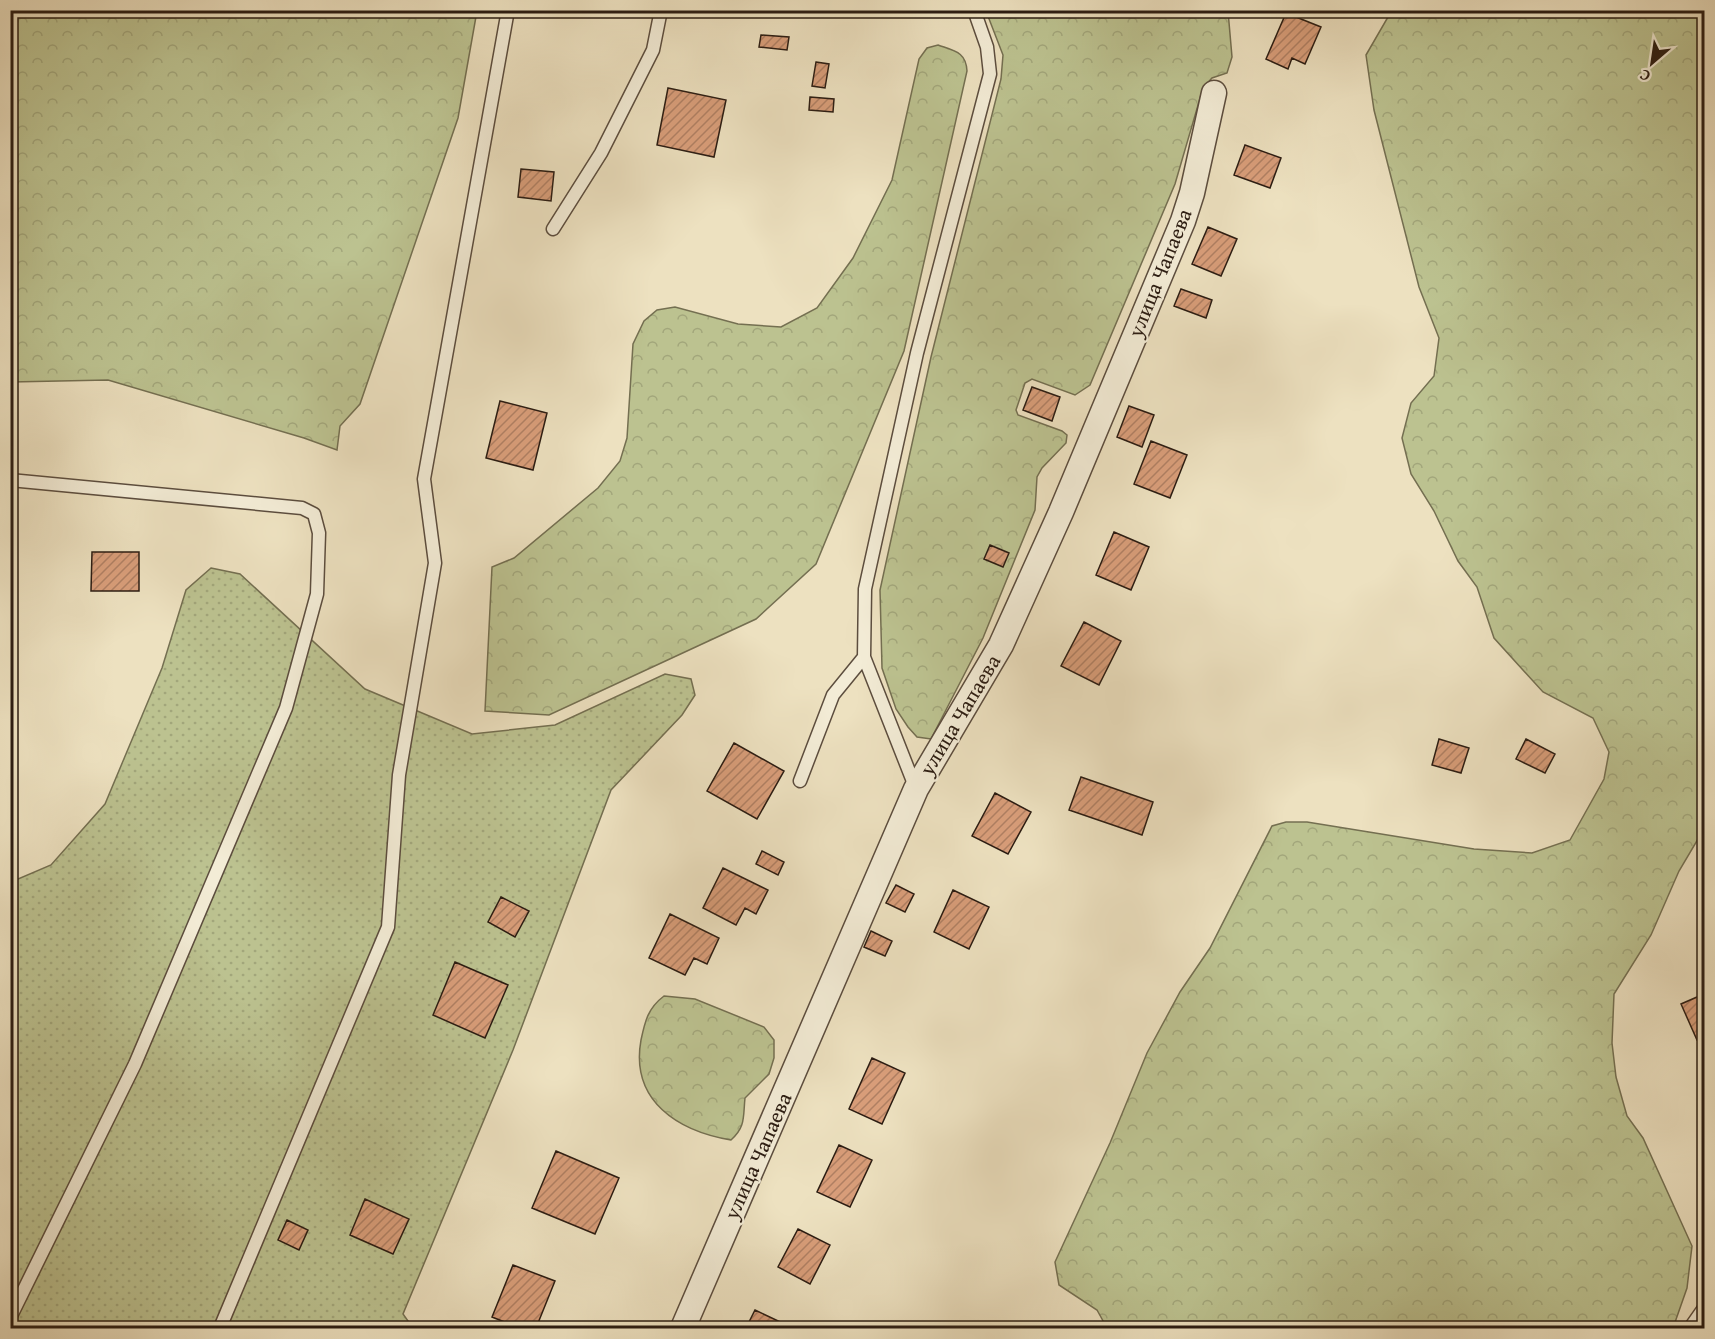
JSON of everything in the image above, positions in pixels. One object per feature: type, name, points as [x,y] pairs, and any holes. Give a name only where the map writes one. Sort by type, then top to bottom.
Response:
[{"type":"street","name":"улица Чапаева","points":[[683,1329],[916,789],[1001,645],[1061,512],[1183,221],[1192,194],[1214,93]]},
{"type":"lane","points":[[220,1329],[388,927],[399,775],[435,563],[424,479],[508,10]]},
{"type":"lane","points":[[553,229],[602,153],[653,50],[661,10]]},
{"type":"lane","points":[[916,789],[864,657],[865,589],[917,353],[990,75],[987,47],[973,11]]},
{"type":"lane","points":[[10,480],[302,508],[314,514],[319,533],[317,594],[286,708],[135,1064],[10,1318]]},
{"type":"lane","points":[[800,781],[833,695],[864,657]]},
{"type":"lane","points":[[1690,1329],[1704,1308]]},
{"type":"green space","points":[[1392,10],[1704,11],[1704,815],[1701,834],[1679,871],[1651,935],[1614,994],[1612,1043],[1616,1077],[1627,1116],[1643,1138],[1692,1246],[1687,1288],[1673,1328],[1107,1328],[1097,1310],[1059,1285],[1055,1262],[1110,1143],[1147,1053],[1180,992],[1210,948],[1272,826],[1286,822],[1307,822],[1474,849],[1532,853],[1570,840],[1604,779],[1609,752],[1593,718],[1543,692],[1494,638],[1477,587],[1458,561],[1434,511],[1411,474],[1402,438],[1411,403],[1434,376],[1439,338],[1419,287],[1374,110],[1366,55]]},
{"type":"green space","points":[[10,11],[477,11],[458,118],[360,404],[340,426],[337,450],[304,438],[108,380],[11,382]]},
{"type":"green space","points":[[986,11],[1228,11],[1232,57],[1227,73],[1212,78],[1203,88],[1175,184],[1090,385],[1075,395],[1032,379],[1025,383],[1016,410],[1018,415],[1062,431],[1067,435],[1066,443],[1042,468],[1037,477],[1035,510],[983,638],[931,739],[917,737],[896,709],[882,668],[880,590],[931,357],[1001,79],[1003,55]]},
{"type":"green space","points":[[938,45],[959,53],[967,71],[904,351],[816,564],[756,619],[549,715],[485,711],[492,567],[514,558],[598,488],[620,461],[627,438],[633,344],[644,321],[657,310],[675,307],[738,324],[781,327],[817,308],[853,258],[892,180],[919,59],[927,48]]},
{"type":"green space","points":[[211,568],[240,574],[365,689],[472,734],[555,725],[665,674],[691,679],[695,695],[682,715],[611,790],[513,1050],[403,1314],[413,1328],[11,1328],[11,882],[51,865],[105,804],[162,668],[186,590]]},
{"type":"green space","points":[[664,996],[695,999],[764,1027],[774,1040],[774,1058],[769,1074],[745,1098],[741,1126],[731,1140],[711,1136],[676,1120],[662,1110],[651,1096],[643,1080],[640,1061],[644,1027],[651,1010]]},
{"type":"building","points":[[1286,13],[1321,27],[1305,64],[1292,58],[1288,69],[1266,59]]},
{"type":"building","points":[[761,35],[789,37],[787,50],[759,47]]},
{"type":"building","points":[[816,62],[829,64],[825,88],[812,86]]},
{"type":"building","points":[[668,88],[726,100],[714,157],[657,145]]},
{"type":"building","points":[[810,97],[834,99],[833,112],[809,110]]},
{"type":"building","points":[[1245,145],[1281,158],[1270,188],[1234,175]]},
{"type":"building","points":[[521,169],[554,172],[551,201],[518,197]]},
{"type":"building","points":[[1208,227],[1237,239],[1221,276],[1192,264]]},
{"type":"building","points":[[1181,289],[1212,300],[1206,318],[1174,306]]},
{"type":"building","points":[[1032,387],[1060,397],[1052,421],[1023,410]]},
{"type":"building","points":[[500,401],[547,413],[533,470],[486,458]]},
{"type":"building","points":[[1129,406],[1154,415],[1142,447],[1117,437]]},
{"type":"building","points":[[1151,441],[1187,455],[1170,498],[1134,484]]},
{"type":"building","points":[[1114,532],[1149,547],[1131,590],[1096,575]]},
{"type":"building","points":[[990,545],[1009,553],[1003,567],[984,559]]},
{"type":"building","points":[[92,552],[139,552],[139,591],[91,591]]},
{"type":"building","points":[[1084,622],[1121,641],[1099,685],[1061,666]]},
{"type":"building","points":[[1439,739],[1469,748],[1461,773],[1432,765]]},
{"type":"building","points":[[1526,739],[1555,754],[1545,773],[1516,759]]},
{"type":"building","points":[[734,743],[784,771],[757,819],[707,791]]},
{"type":"building","points":[[1081,777],[1153,802],[1142,835],[1069,810]]},
{"type":"building","points":[[995,793],[1031,812],[1008,854],[972,836]]},
{"type":"building","points":[[762,851],[784,862],[778,875],[756,864]]},
{"type":"building","points":[[723,868],[768,890],[756,914],[745,908],[736,925],[703,908]]},
{"type":"building","points":[[896,885],[914,894],[905,912],[886,903]]},
{"type":"building","points":[[953,890],[989,907],[969,949],[934,932]]},
{"type":"building","points":[[501,897],[529,911],[515,937],[488,922]]},
{"type":"building","points":[[670,914],[719,938],[707,964],[694,958],[685,975],[649,958]]},
{"type":"building","points":[[871,931],[892,941],[885,956],[864,947]]},
{"type":"building","points":[[455,962],[508,985],[485,1038],[433,1015]]},
{"type":"building","points":[[1704,994],[1704,1037],[1697,1040],[1681,1004]]},
{"type":"building","points":[[872,1058],[905,1073],[882,1124],[849,1109]]},
{"type":"building","points":[[839,1145],[872,1160],[850,1207],[817,1192]]},
{"type":"building","points":[[556,1151],[619,1178],[595,1234],[532,1208]]},
{"type":"building","points":[[365,1199],[409,1219],[393,1254],[350,1235]]},
{"type":"building","points":[[287,1220],[308,1230],[299,1250],[278,1240]]},
{"type":"building","points":[[798,1229],[830,1245],[810,1284],[778,1267]]},
{"type":"building","points":[[513,1265],[555,1281],[536,1328],[520,1328],[492,1317]]},
{"type":"building","points":[[755,1310],[793,1328],[746,1328]]}]
